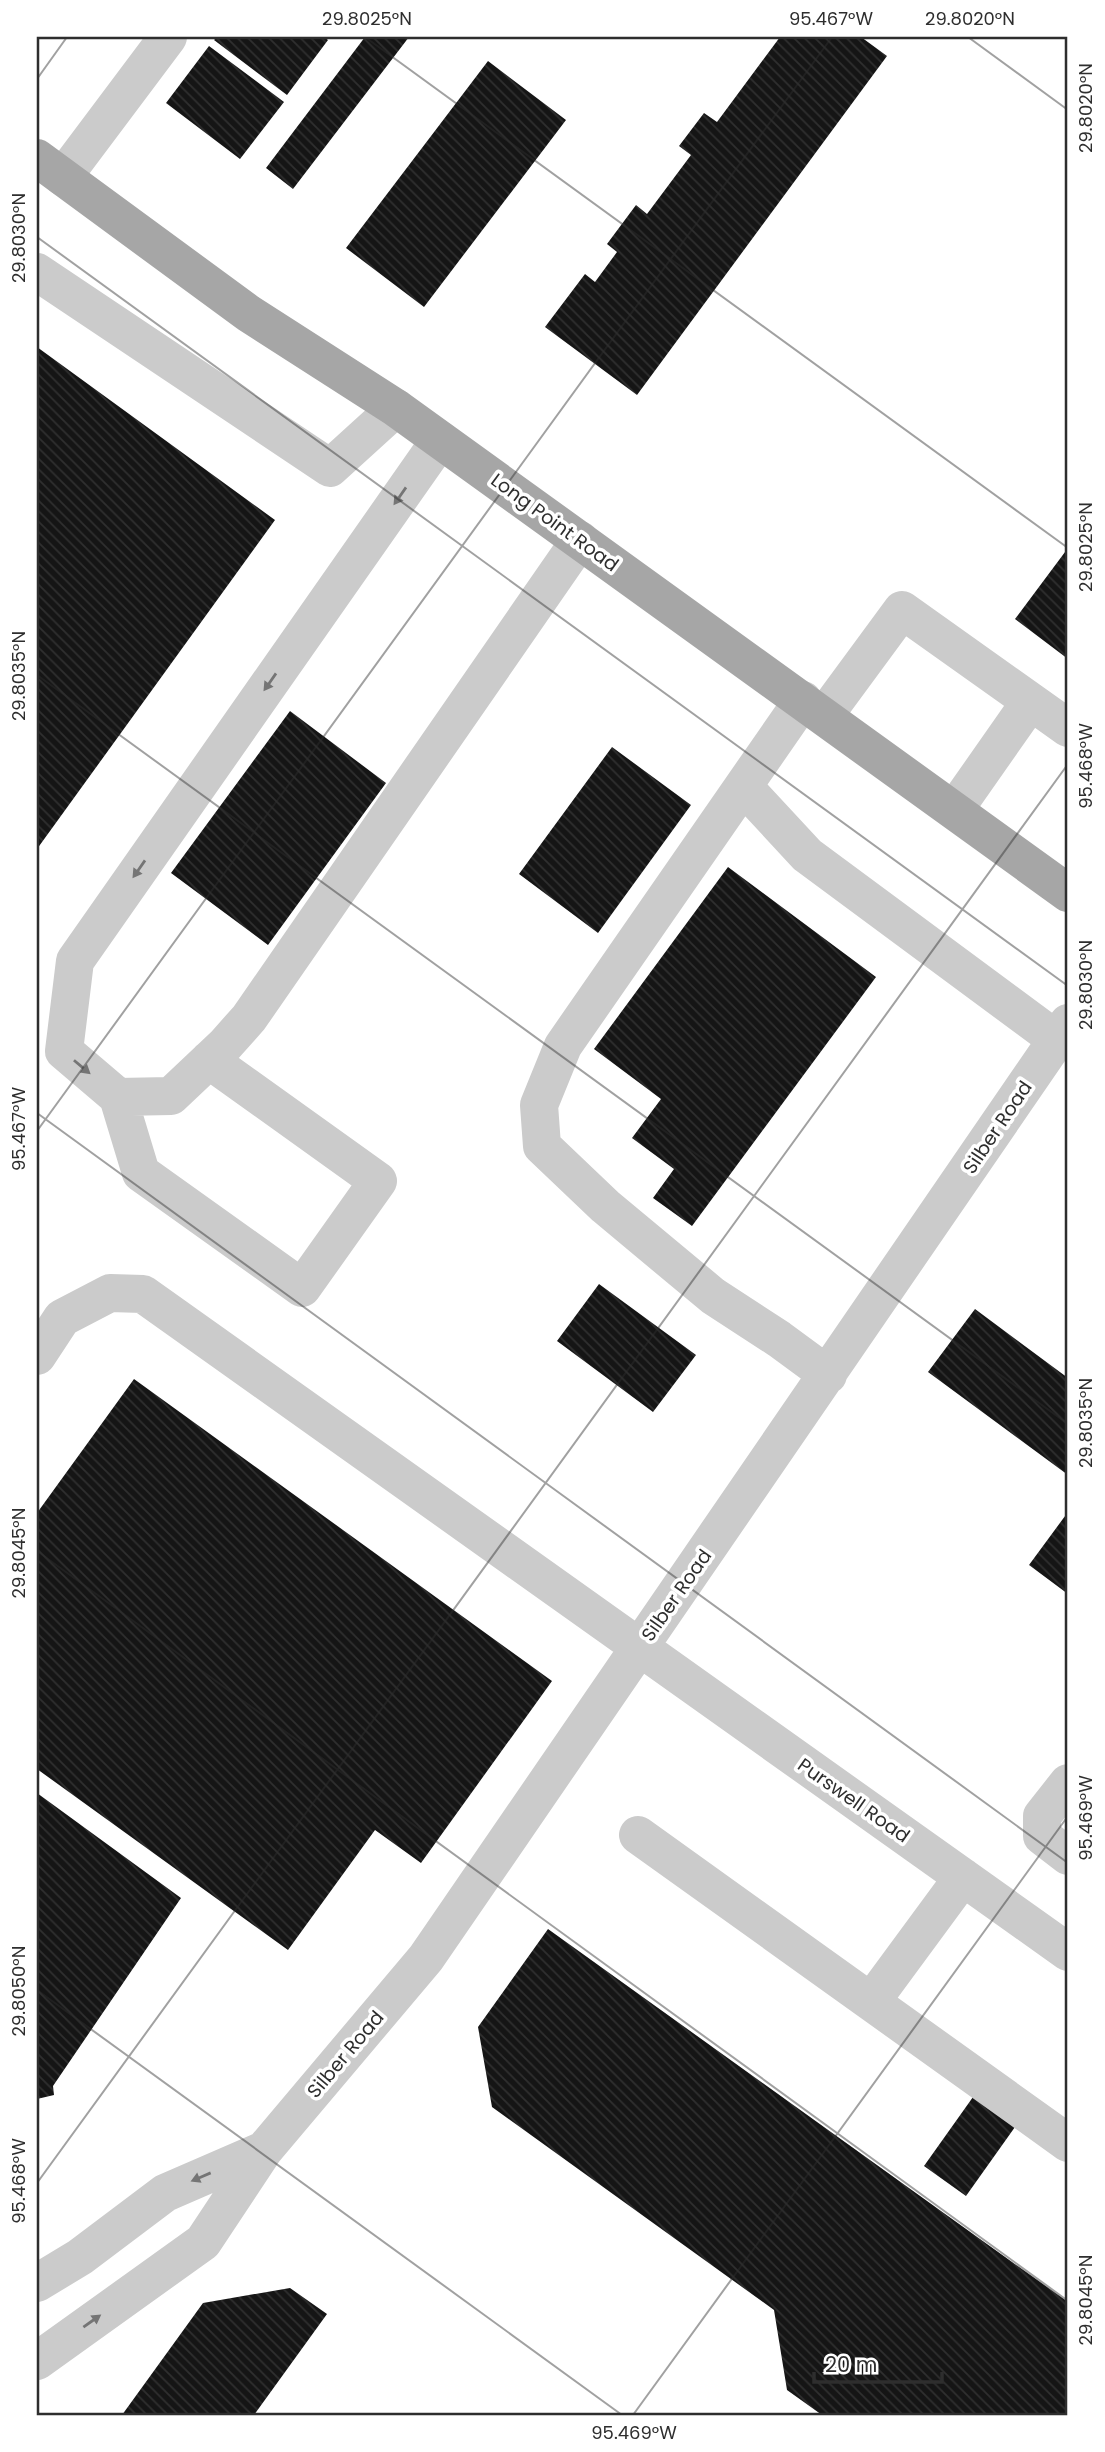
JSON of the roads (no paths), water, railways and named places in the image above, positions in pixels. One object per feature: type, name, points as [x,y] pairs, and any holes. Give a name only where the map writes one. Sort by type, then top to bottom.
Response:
[{"type":"main road","name":"Long Point Road","points":[[50,167],[248,313],[396,408],[1068,892]]},
{"type":"street","points":[[50,167],[168,37]]},
{"type":"street","points":[[37,272],[330,468],[396,408]]},
{"type":"street","points":[[209,1060],[378,1181],[302,1288],[141,1173],[118,1097],[64,1051],[75,961],[440,440]]},
{"type":"street","points":[[118,1097],[171,1096],[249,1018],[580,540]]},
{"type":"street","points":[[828,1375],[713,1296],[605,1206],[542,1146],[539,1105],[563,1046],[744,787],[902,610],[1068,728]]},
{"type":"street","points":[[956,809],[1030,702]]},
{"type":"street","points":[[744,787],[807,856],[938,955],[1063,1032]]},
{"type":"street","name":"Silber Road","points":[[37,2361],[203,2242],[264,2150],[426,1958],[1063,1032]]},
{"type":"street","name":"Purswell Road","points":[[37,1356],[62,1318],[110,1293],[143,1294],[1068,1952]]},
{"type":"street","points":[[1068,1783],[1042,1816],[1042,1836],[1068,1856]]},
{"type":"street","points":[[638,1835],[1068,2143]]},
{"type":"street","points":[[871,2002],[962,1877]]},
{"type":"street","name":"Silber Road","points":[[37,2283],[80,2257],[165,2193],[264,2150]]}]
